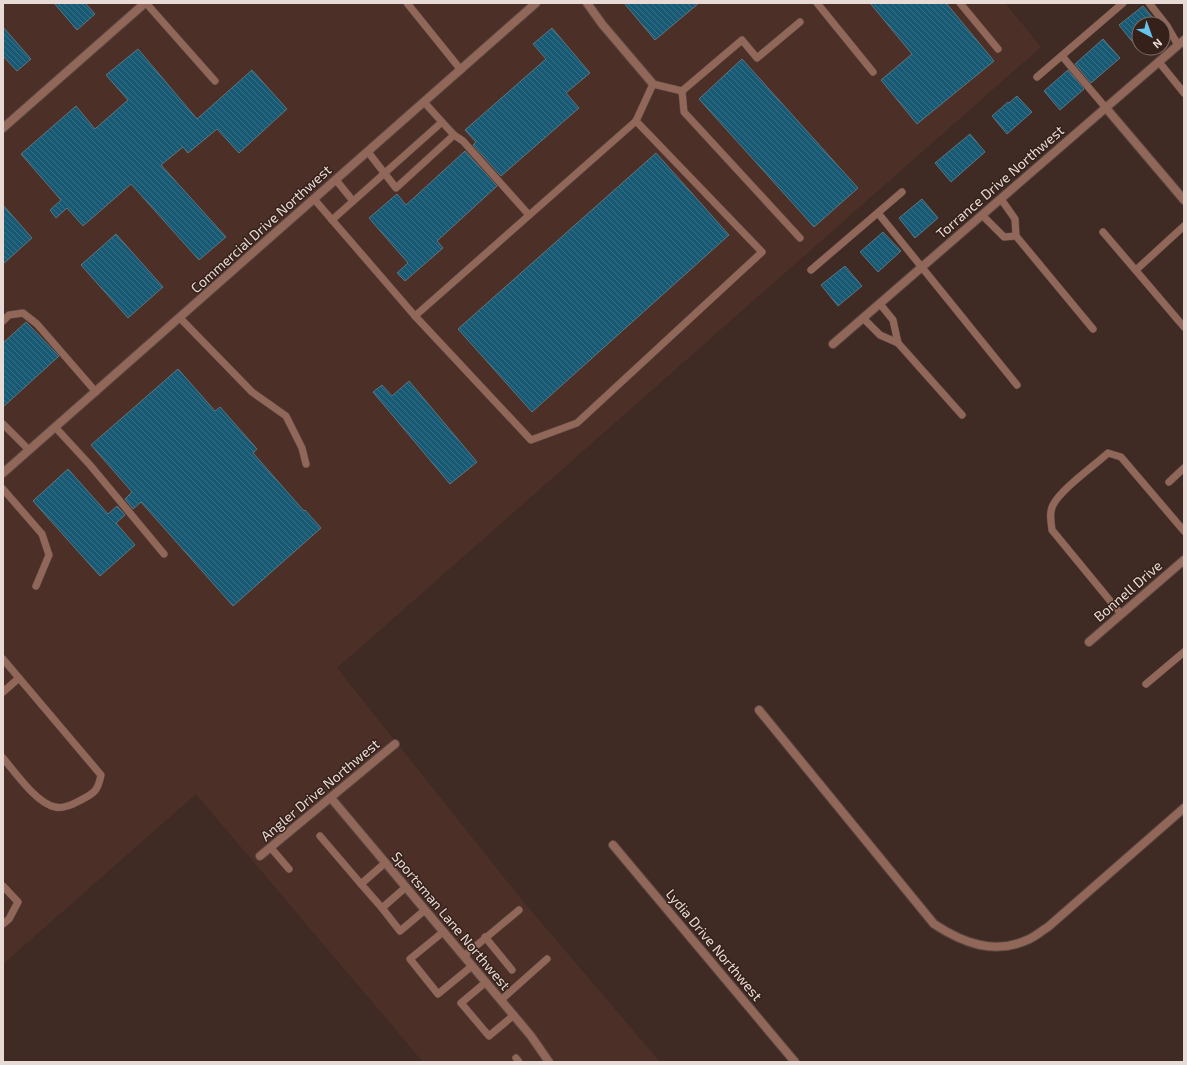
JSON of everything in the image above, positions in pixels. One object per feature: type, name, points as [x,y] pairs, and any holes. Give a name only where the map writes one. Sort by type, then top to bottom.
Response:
[{"type":"street","points":[[3,128],[145,3]]},
{"type":"street","name":"Commercial Drive Northwest","points":[[3,473],[536,3]]},
{"type":"street","points":[[587,3],[602,24],[654,84]]},
{"type":"street","name":"Torrance Drive Northwest","points":[[834,344],[1181,43]]},
{"type":"street","points":[[1106,108],[1184,200]]},
{"type":"street","name":"Bonnell Drive","points":[[1089,642],[1184,560]]},
{"type":"street","points":[[759,710],[934,924],[952,936],[972,944],[1009,946],[1027,940],[1048,927],[1184,808]]},
{"type":"street","name":"Angler Drive Northwest","points":[[260,856],[396,744]]},
{"type":"street","name":"Sportsman Lane Northwest","points":[[331,798],[514,1015],[549,1062]]},
{"type":"street","name":"Lydia Drive Northwest","points":[[613,845],[795,1062]]},
{"type":"lane","points":[[145,3],[215,81]]},
{"type":"lane","points":[[407,3],[461,70]]},
{"type":"lane","points":[[817,3],[873,72]]},
{"type":"lane","points":[[960,3],[998,49]]},
{"type":"lane","points":[[1037,77],[1123,3]]},
{"type":"lane","points":[[1148,3],[1181,43]]},
{"type":"lane","points":[[682,91],[742,40],[758,58],[800,22]]},
{"type":"lane","points":[[1062,56],[1106,108]]},
{"type":"lane","points":[[1159,62],[1184,93]]},
{"type":"lane","points":[[415,316],[636,121],[654,84],[682,91]]},
{"type":"lane","points":[[682,91],[684,112],[800,238]]},
{"type":"lane","points":[[424,102],[454,135],[463,141],[529,216]]},
{"type":"lane","points":[[314,199],[415,316],[531,440],[577,423],[762,252],[636,121]]},
{"type":"lane","points":[[332,220],[442,122]]},
{"type":"lane","points":[[368,152],[396,188],[454,135]]},
{"type":"lane","points":[[336,180],[353,202]]},
{"type":"lane","points":[[811,270],[902,192]]},
{"type":"lane","points":[[1001,199],[1015,220],[1016,236],[1093,329]]},
{"type":"lane","points":[[878,214],[1017,385]]},
{"type":"lane","points":[[982,215],[1004,237],[1016,236]]},
{"type":"lane","points":[[1136,270],[1184,226]]},
{"type":"lane","points":[[1103,232],[1184,327]]},
{"type":"lane","points":[[880,304],[893,320],[898,343]]},
{"type":"lane","points":[[3,321],[9,315],[24,313],[37,324],[96,392]]},
{"type":"lane","points":[[180,318],[252,392],[286,416],[302,448],[306,464]]},
{"type":"lane","points":[[863,318],[880,335],[898,343],[962,415]]},
{"type":"lane","points":[[3,424],[29,450]]},
{"type":"lane","points":[[55,427],[90,465],[164,554]]},
{"type":"lane","points":[[1121,614],[1052,530],[1050,518],[1052,506],[1059,496],[1108,454],[1120,457],[1184,531]]},
{"type":"lane","points":[[1169,482],[1184,468]]},
{"type":"lane","points":[[3,489],[42,534],[48,555],[36,586]]},
{"type":"lane","points":[[1146,684],[1184,652]]},
{"type":"lane","points":[[3,659],[101,775],[98,789],[90,796],[67,807],[54,807],[40,800],[3,758]]},
{"type":"lane","points":[[3,692],[19,678]]},
{"type":"lane","points":[[320,836],[400,930],[425,910]]},
{"type":"lane","points":[[271,848],[289,869]]},
{"type":"lane","points":[[361,884],[385,863]]},
{"type":"lane","points":[[3,886],[18,902],[9,918],[3,924]]},
{"type":"lane","points":[[382,908],[406,887]]},
{"type":"lane","points":[[464,956],[519,910]]},
{"type":"lane","points":[[443,932],[410,959],[438,994],[472,966]]},
{"type":"lane","points":[[485,938],[512,970]]},
{"type":"lane","points":[[501,1000],[548,959]]},
{"type":"lane","points":[[486,982],[461,1003],[489,1036],[514,1015]]},
{"type":"shaded area","points":[[3,3],[1005,3],[1041,47],[337,668],[522,900],[660,1062],[423,1062],[196,794],[3,964]]},
{"type":"building","points":[[54,3],[85,3],[95,14],[77,30]]},
{"type":"building","points":[[624,3],[699,3],[655,40]]},
{"type":"building","points":[[870,3],[946,3],[994,61],[917,124],[881,80],[912,54]]},
{"type":"building","points":[[1143,6],[1151,16],[1131,16],[1131,40],[1119,25]]},
{"type":"building","points":[[3,27],[31,59],[17,71],[3,56]]},
{"type":"building","points":[[552,28],[590,73],[566,93],[579,108],[501,176],[473,145],[476,142],[465,130],[546,59],[533,44]]},
{"type":"building","points":[[1103,39],[1120,58],[1091,83],[1075,64]]},
{"type":"building","points":[[138,49],[197,119],[252,70],[287,109],[239,153],[217,129],[188,153],[183,147],[161,165],[226,237],[199,260],[131,184],[83,226],[67,208],[56,218],[50,210],[61,200],[21,154],[76,106],[95,129],[128,100],[106,75]]},
{"type":"building","points":[[742,59],[858,188],[814,227],[699,99]]},
{"type":"building","points":[[1068,70],[1084,89],[1060,110],[1044,91]]},
{"type":"building","points":[[1017,96],[1032,112],[1007,134],[992,116]]},
{"type":"building","points":[[970,134],[985,152],[951,182],[935,163]]},
{"type":"building","points":[[465,151],[497,186],[437,241],[443,248],[405,281],[397,273],[408,263],[369,218],[397,194],[406,205]]},
{"type":"building","points":[[656,153],[729,235],[532,412],[458,329]]},
{"type":"building","points":[[922,199],[938,218],[915,238],[899,218]]},
{"type":"building","points":[[3,205],[32,238],[3,264]]},
{"type":"building","points":[[883,232],[901,251],[878,272],[860,252]]},
{"type":"building","points":[[116,234],[163,287],[128,318],[81,265]]},
{"type":"building","points":[[845,266],[862,286],[838,306],[821,285]]},
{"type":"building","points":[[26,322],[59,356],[3,407],[3,343]]},
{"type":"building","points":[[178,369],[215,411],[220,407],[257,449],[253,453],[321,528],[233,606],[141,502],[133,509],[125,499],[132,492],[91,445]]},
{"type":"building","points":[[409,381],[477,462],[450,484],[373,392],[382,385],[392,396]]},
{"type":"building","points":[[68,469],[108,514],[117,506],[125,515],[116,523],[135,545],[100,576],[33,501]]}]
